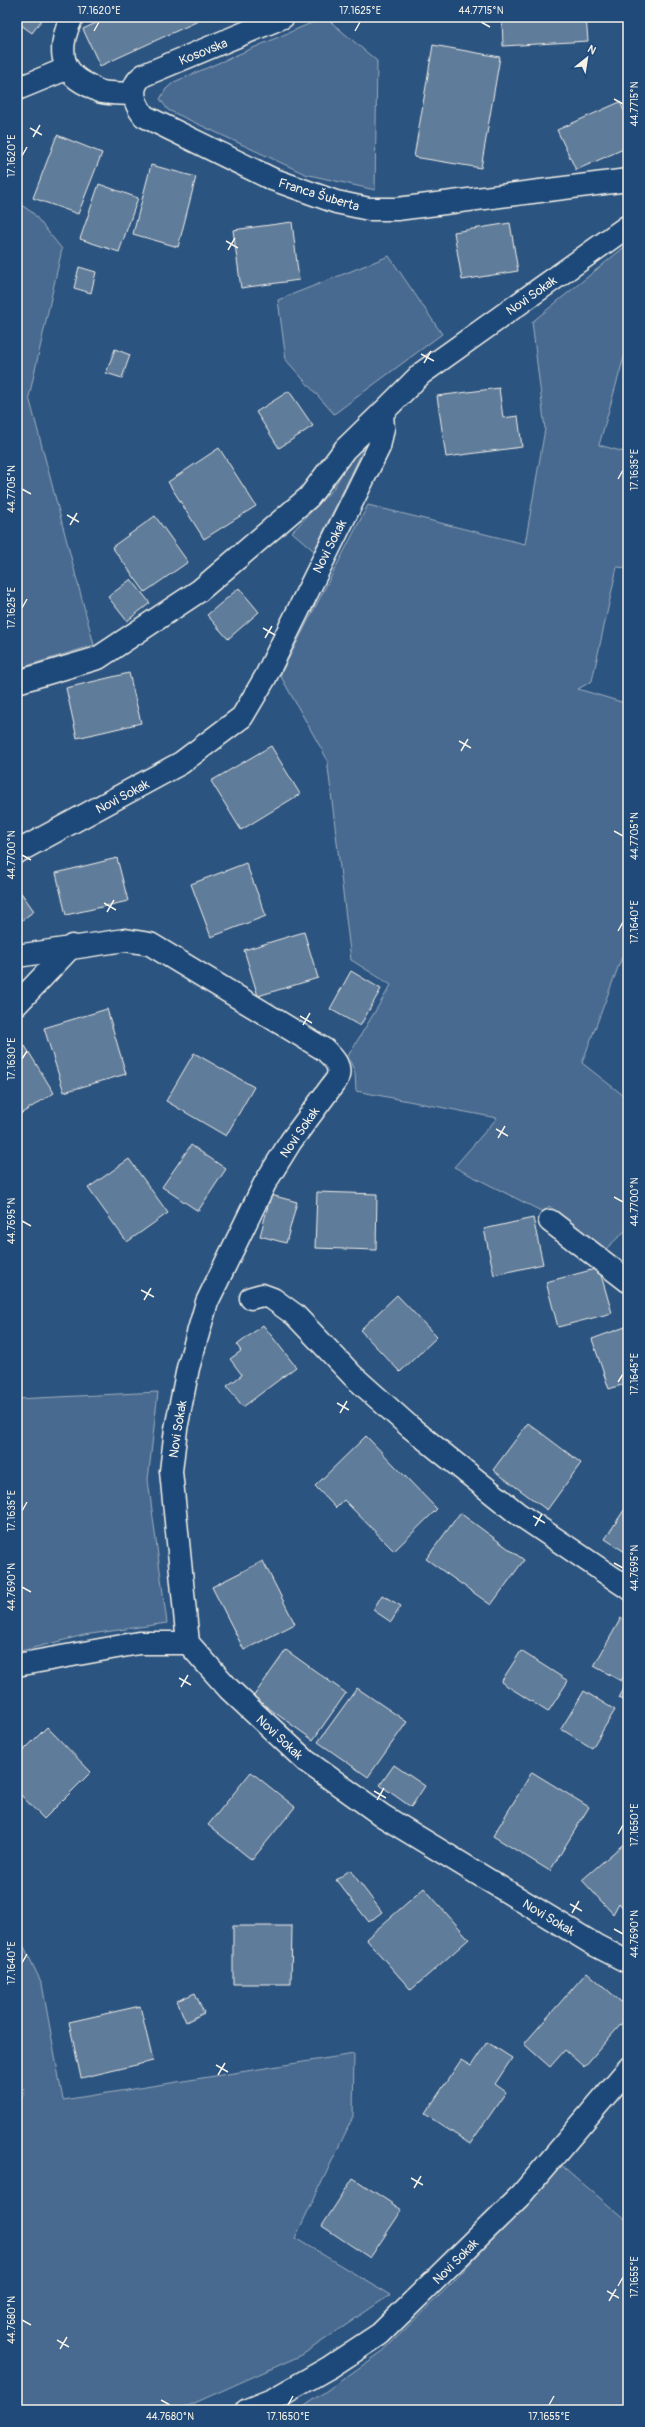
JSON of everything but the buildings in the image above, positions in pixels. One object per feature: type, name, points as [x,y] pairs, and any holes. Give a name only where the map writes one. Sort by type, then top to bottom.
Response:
[{"type":"street","points":[[72,17],[65,31],[63,53],[66,69],[79,81],[101,92],[133,94]]},
{"type":"street","name":"Kosovska","points":[[133,94],[136,83],[144,75],[283,17]]},
{"type":"street","points":[[17,89],[66,69]]},
{"type":"street","name":"Franca Šuberta","points":[[133,94],[135,104],[144,116],[232,161],[272,179],[336,202],[369,209],[397,209],[628,180]]},
{"type":"street","name":"Novi Sokak","points":[[17,852],[181,763],[242,717],[265,678],[379,447],[382,428],[382,413],[422,373],[628,226]]},
{"type":"street","points":[[17,682],[98,658],[199,591],[309,496],[345,449],[382,413]]},
{"type":"street","name":"Novi Sokak","points":[[17,956],[72,946],[126,940],[150,944],[325,1050],[333,1058],[340,1072],[332,1088],[291,1141],[262,1189],[207,1302],[188,1368],[176,1429],[171,1471],[188,1643],[229,1689],[306,1762],[383,1816],[595,1945],[628,1962]]},
{"type":"street","points":[[17,1004],[72,946]]},
{"type":"street","points":[[550,1221],[628,1281]]},
{"type":"street","points":[[251,1298],[262,1295],[273,1299],[295,1314],[353,1376],[410,1427],[517,1513],[628,1588]]},
{"type":"street","points":[[17,1665],[139,1643],[188,1643]]},
{"type":"street","name":"Novi Sokak","points":[[247,2410],[272,2400],[330,2367],[380,2334],[521,2195],[628,2069]]},
{"type":"shaded area","points":[[325,17],[377,61],[375,190],[305,174],[168,110],[160,99],[166,89],[174,82]]},
{"type":"shaded area","points":[[17,202],[33,213],[62,249],[29,397],[94,645],[17,669]]},
{"type":"shaded area","points":[[628,244],[628,343],[599,445],[628,453],[628,568],[617,567],[592,681],[578,689],[628,704],[628,941],[582,1063],[628,1099],[628,1228],[605,1250],[549,1206],[545,1213],[454,1167],[497,1118],[356,1091],[355,1073],[348,1056],[391,985],[351,960],[327,759],[280,675],[368,505],[525,544],[545,429],[532,322]]},
{"type":"shaded area","points":[[389,256],[442,334],[334,414],[286,360],[278,300]]},
{"type":"shaded area","points":[[363,450],[314,551],[292,532],[333,489],[354,453]]},
{"type":"shaded area","points":[[158,1392],[148,1480],[167,1623],[84,1635],[17,1652],[17,1399]]},
{"type":"shaded area","points":[[17,1932],[42,1984],[63,2100],[354,2054],[353,2117],[295,2238],[390,2295],[302,2355],[179,2410],[17,2410],[17,2112],[25,2089],[17,2089]]},
{"type":"shaded area","points":[[560,2164],[628,2222],[628,2410],[296,2410],[302,2408],[383,2351],[455,2280]]}]
